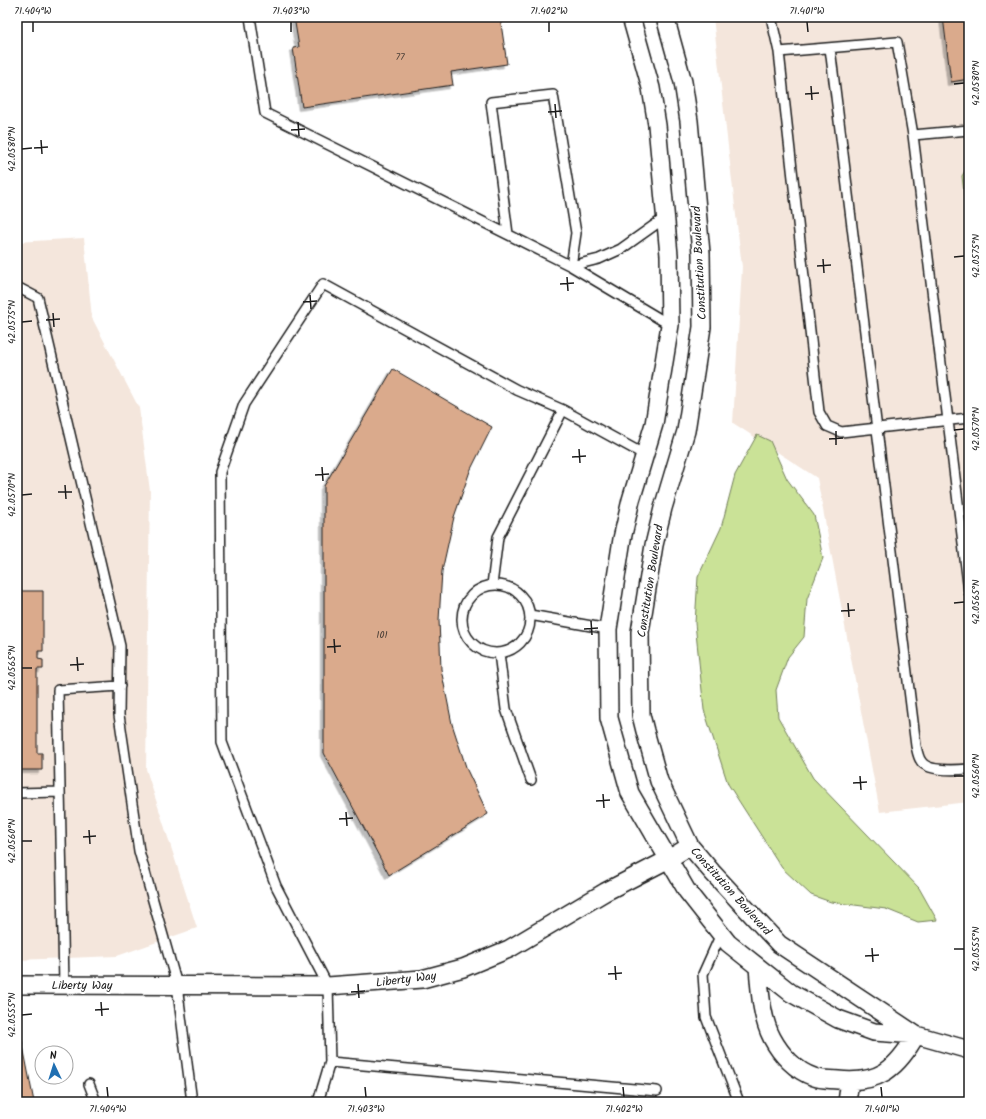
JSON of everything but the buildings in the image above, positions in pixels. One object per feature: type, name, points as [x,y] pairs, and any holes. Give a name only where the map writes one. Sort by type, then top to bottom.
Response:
[{"type":"street","name":"Constitution Boulevard","points":[[631,17],[651,88],[666,217],[669,255],[670,325],[654,424],[622,539],[608,629],[609,718],[613,738],[630,793],[667,860],[687,891],[728,943],[791,993],[838,1018],[874,1032],[916,1035],[969,1050]]},
{"type":"street","name":"Constitution Boulevard","points":[[665,17],[683,82],[689,121],[701,253],[702,327],[686,431],[658,530],[640,632],[641,715],[659,780],[690,846],[712,872],[779,944],[916,1035]]},
{"type":"street","name":"Liberty Way","points":[[17,985],[177,985],[243,987],[328,986],[422,979],[463,968],[509,949],[606,892],[667,860],[690,846]]},
{"type":"street","points":[[758,967],[766,1025],[781,1052],[794,1066],[813,1077],[850,1081],[868,1080],[886,1072],[902,1057],[916,1035]]},
{"type":"street","points":[[847,1102],[850,1081]]},
{"type":"lane","points":[[250,17],[265,113],[571,266],[670,325]]},
{"type":"lane","points":[[771,17],[779,52],[819,412],[827,426],[841,432],[969,418]]},
{"type":"lane","points":[[779,52],[897,42],[913,135],[969,592]]},
{"type":"lane","points":[[830,48],[916,746],[921,762],[930,768],[954,771],[969,769]]},
{"type":"lane","points":[[508,234],[491,102],[553,95],[576,233],[571,266]]},
{"type":"lane","points":[[913,135],[969,130]]},
{"type":"lane","points":[[571,266],[599,259],[622,250],[666,217]]},
{"type":"lane","points":[[318,1102],[330,1062],[328,986],[276,886],[222,742],[220,472],[244,404],[323,284],[517,390],[563,410],[645,455]]},
{"type":"lane","points":[[17,287],[38,298],[120,646],[119,716],[139,851],[177,985],[192,1102]]},
{"type":"lane","points":[[492,585],[498,537],[563,410]]},
{"type":"lane","points":[[492,585],[503,585],[513,589],[521,596],[527,605],[530,615],[529,626],[525,636],[514,647],[500,653],[489,652],[474,645],[464,633],[462,623],[462,612],[466,602],[473,594],[482,588],[492,585]]},
{"type":"lane","points":[[530,615],[608,629]]},
{"type":"lane","points":[[500,653],[506,709],[530,780]]},
{"type":"lane","points":[[64,985],[58,690],[120,686]]},
{"type":"lane","points":[[17,793],[59,792]]},
{"type":"lane","points":[[721,934],[703,974],[706,1017],[739,1102]]},
{"type":"lane","points":[[330,1062],[657,1091]]},
{"type":"lane","points":[[89,1084],[96,1102]]},
{"type":"shaded area","points":[[713,17],[969,17],[969,802],[880,812],[817,478],[733,423],[742,267]]},
{"type":"shaded area","points":[[84,238],[92,318],[139,408],[150,491],[146,769],[197,928],[117,956],[17,960],[17,242]]},
{"type":"green space","points":[[969,164],[969,236],[962,176]]},
{"type":"green space","points":[[757,435],[770,441],[787,479],[814,515],[823,558],[807,599],[804,637],[788,657],[776,690],[778,717],[813,778],[919,888],[937,920],[918,922],[886,909],[831,902],[811,895],[782,868],[728,784],[704,710],[695,623],[698,577],[721,528],[735,475]]}]
